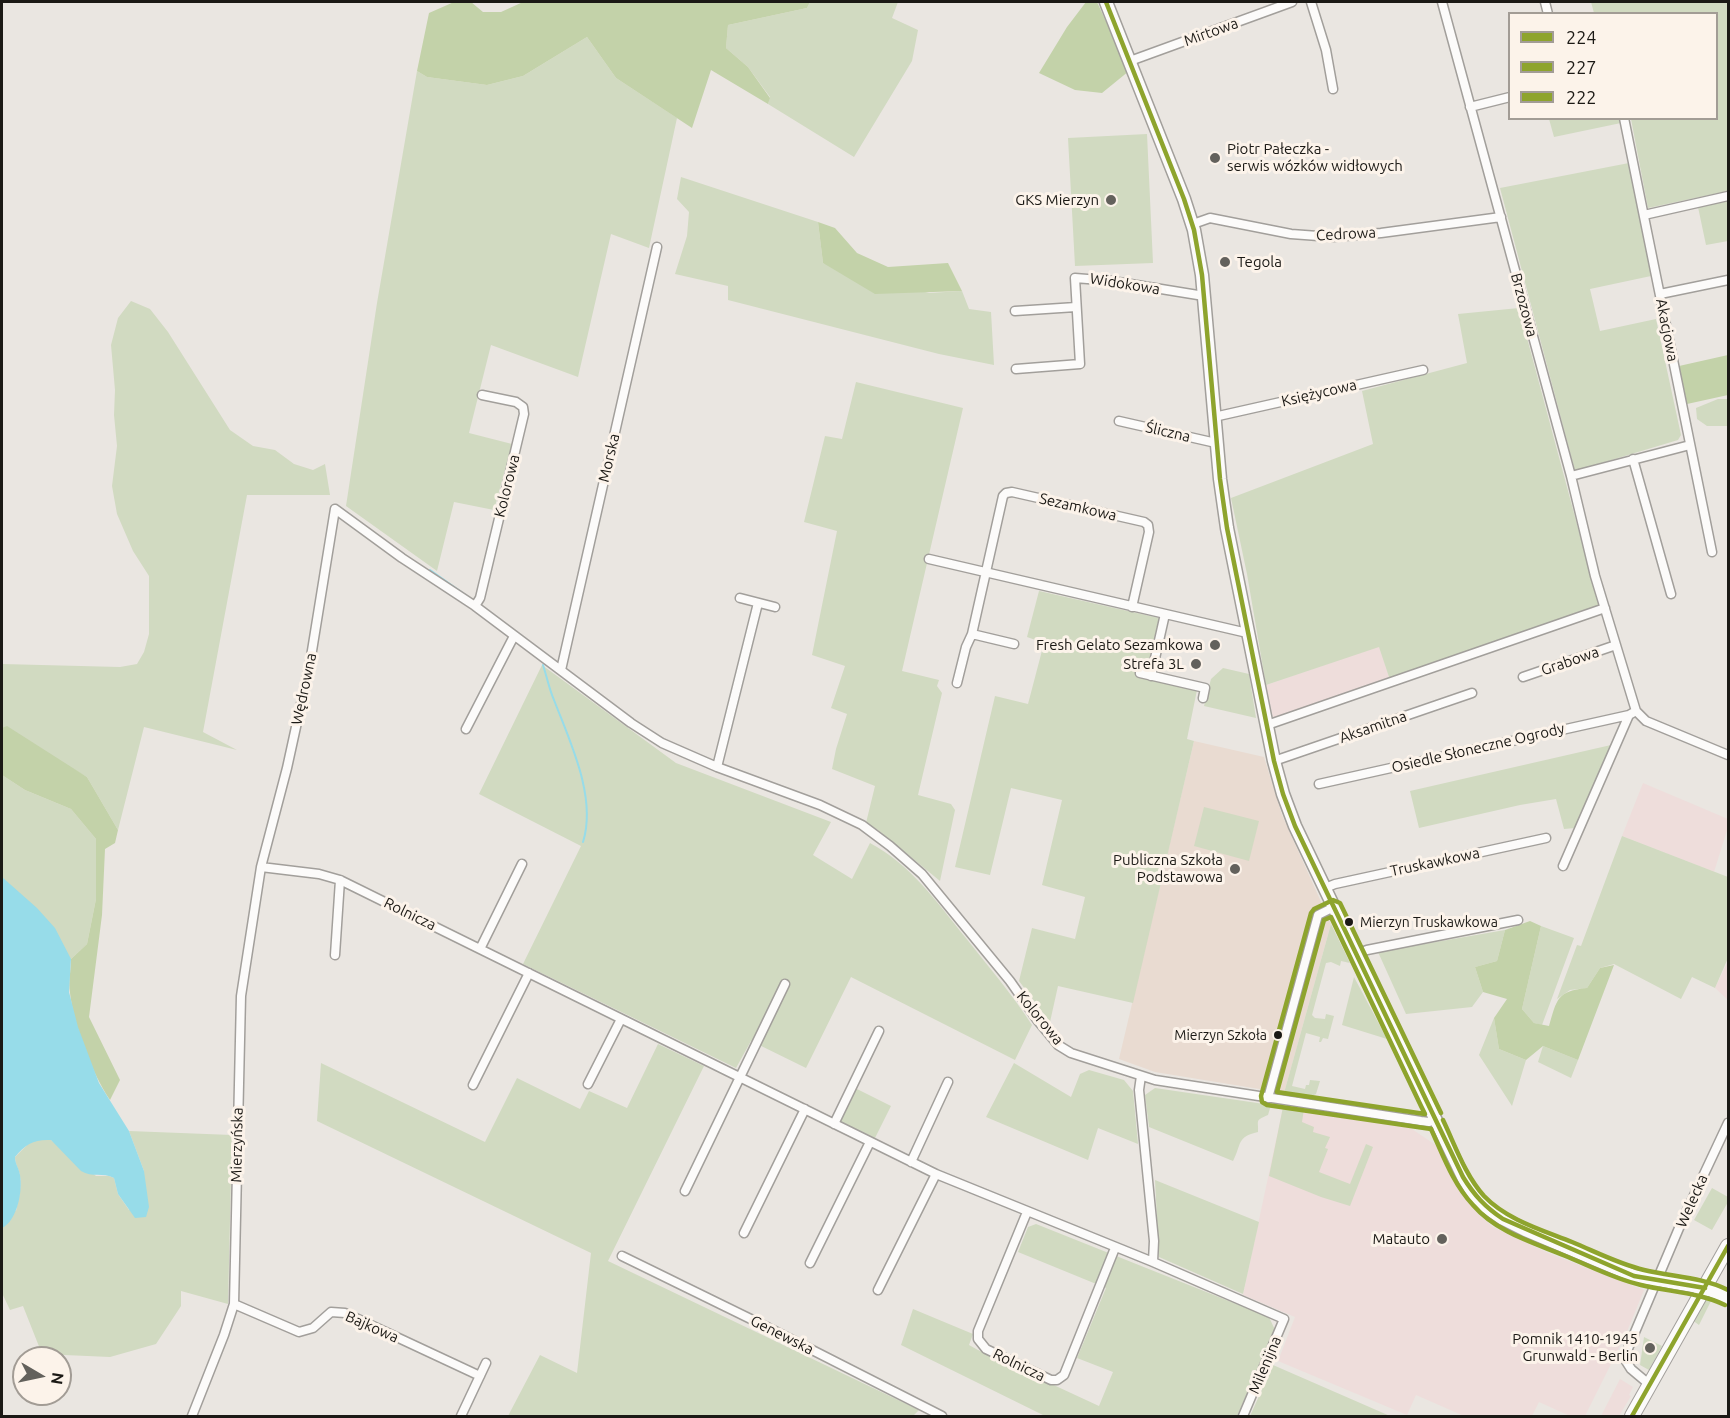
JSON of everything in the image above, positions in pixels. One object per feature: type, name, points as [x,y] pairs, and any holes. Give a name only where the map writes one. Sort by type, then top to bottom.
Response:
[{"type":"main road","points":[[1632,1416],[1728,1246]]},
{"type":"street","points":[[1106,2],[1193,224],[1204,296],[1216,443],[1225,514],[1274,761],[1291,816],[1467,1186],[1489,1210],[1515,1226],[1640,1277],[1705,1288],[1728,1298]]},
{"type":"street","name":"Mirtowa","points":[[1130,62],[1292,2]]},
{"type":"street","points":[[1311,2],[1326,50],[1333,89]]},
{"type":"street","name":"Brzozowa","points":[[1442,2],[1571,476],[1632,713]]},
{"type":"street","points":[[1470,106],[1508,97]]},
{"type":"street","name":"Akacjowa","points":[[1624,120],[1712,552]]},
{"type":"street","points":[[1644,215],[1728,196]]},
{"type":"street","name":"Cedrowa","points":[[1193,224],[1210,218],[1291,234],[1332,237],[1501,217]]},
{"type":"street","name":"Morska","points":[[561,670],[657,247]]},
{"type":"street","name":"Widokowa","points":[[1016,369],[1080,364],[1075,278],[1112,281],[1204,296]]},
{"type":"street","points":[[1660,294],[1728,280]]},
{"type":"street","points":[[1015,311],[1076,307]]},
{"type":"street","name":"Księżycowa","points":[[1214,417],[1423,370]]},
{"type":"street","name":"Kolorowa","points":[[475,606],[480,598],[524,414],[523,407],[516,402],[482,395]]},
{"type":"street","name":"Śliczna","points":[[1119,421],[1216,443]]},
{"type":"street","points":[[1571,476],[1690,445]]},
{"type":"street","points":[[1634,459],[1671,594]]},
{"type":"street","name":"Sezamkowa","points":[[957,683],[966,646],[972,634],[1003,496],[1006,493],[1012,492],[1144,522],[1148,525],[1149,532],[1131,607]]},
{"type":"street","name":"Kolorowa","points":[[335,509],[402,558],[475,606],[631,723],[662,743],[717,767],[820,805],[862,825],[922,874],[975,936],[1038,1021],[1058,1045],[1071,1053],[1141,1076],[1421,1121],[1429,1122],[1436,1119]]},
{"type":"street","name":"Wędrowna","points":[[261,867],[287,768],[310,663],[335,509]]},
{"type":"street","points":[[929,559],[1131,607],[1243,632],[1248,631]]},
{"type":"street","points":[[740,598],[775,607]]},
{"type":"street","points":[[717,767],[758,603]]},
{"type":"street","points":[[1267,725],[1605,608]]},
{"type":"street","points":[[1151,676],[1166,614]]},
{"type":"street","points":[[972,634],[1014,644]]},
{"type":"street","points":[[466,729],[514,636]]},
{"type":"street","name":"Grabowa","points":[[1523,677],[1616,645]]},
{"type":"street","points":[[1140,673],[1205,688],[1203,698]]},
{"type":"street","name":"Aksamitna","points":[[1274,761],[1472,693]]},
{"type":"street","points":[[1563,866],[1632,713],[1728,755]]},
{"type":"street","name":"Osiedle Słoneczne Ogrody","points":[[1319,784],[1632,713]]},
{"type":"street","name":"Truskawkowa","points":[[1325,888],[1546,838]]},
{"type":"street","points":[[480,949],[522,864]]},
{"type":"street","name":"Rolnicza","points":[[261,867],[340,879],[936,1174],[1246,1302]]},
{"type":"street","name":"Mierzyńska","points":[[192,1416],[234,1304],[240,996],[261,867]]},
{"type":"street","points":[[335,954],[340,879]]},
{"type":"street","points":[[1268,1098],[1318,915],[1334,907]]},
{"type":"street","points":[[1356,954],[1518,920]]},
{"type":"street","points":[[473,1085],[529,973]]},
{"type":"street","points":[[685,1191],[785,984]]},
{"type":"street","points":[[588,1084],[621,1018]]},
{"type":"street","points":[[834,1124],[879,1031]]},
{"type":"street","points":[[1141,1076],[1139,1090],[1154,1241],[1153,1262]]},
{"type":"street","points":[[911,1162],[948,1082]]},
{"type":"street","points":[[744,1233],[805,1109]]},
{"type":"street","name":"Welecka","points":[[1650,1385],[1631,1370],[1624,1359],[1682,1221],[1728,1123]]},
{"type":"street","points":[[810,1263],[870,1142]]},
{"type":"street","points":[[878,1290],[936,1174]]},
{"type":"street","name":"Rolnicza","points":[[1027,1212],[978,1331],[978,1339],[986,1349],[1051,1380],[1058,1380],[1064,1375],[1115,1248]]},
{"type":"street","name":"Genewska","points":[[622,1256],[942,1416]]},
{"type":"street","name":"Milenijna","points":[[1243,1416],[1284,1319],[1246,1302]]},
{"type":"street","name":"Bajkowa","points":[[234,1304],[299,1332],[314,1328],[331,1312],[345,1313],[480,1376]]},
{"type":"street","points":[[461,1416],[486,1363]]},
{"type":"shaded area","points":[[1379,646],[1392,686],[1275,726],[1266,685]]},
{"type":"shaded area","name":"Publiczna Szkoła Podstawowa","points":[[1194,741],[1264,757],[1282,815],[1331,924],[1284,1093],[1155,1072],[1119,1059]]},
{"type":"shaded area","points":[[1643,783],[1728,819],[1728,827],[1714,872],[1622,836]]},
{"type":"shaded area","points":[[1728,961],[1728,1000],[1715,988]]},
{"type":"shaded area","points":[[1283,1107],[1409,1127],[1440,1148],[1464,1195],[1479,1215],[1493,1227],[1548,1253],[1644,1290],[1626,1334],[1585,1416],[1570,1416],[1539,1402],[1532,1416],[1464,1416],[1416,1395],[1407,1415],[1278,1361],[1295,1317],[1243,1295]]},
{"type":"shaded area","points":[[1620,1379],[1633,1387],[1629,1395],[1631,1396],[1619,1416],[1601,1416]]},
{"type":"green space","points":[[454,2],[471,2],[483,12],[501,12],[523,2],[810,2],[807,8],[728,25],[726,48],[748,67],[770,98],[768,104],[711,70],[692,128],[616,78],[587,37],[523,76],[487,85],[427,77],[417,71],[429,13]]},
{"type":"green space","points":[[810,2],[898,2],[892,18],[918,30],[912,61],[854,157],[768,104],[770,97],[748,67],[726,48],[728,25],[807,8]]},
{"type":"green space","points":[[1086,2],[1097,2],[1129,71],[1102,93],[1075,90],[1039,73],[1067,27]]},
{"type":"green space","points":[[1591,2],[1728,2],[1728,191],[1648,208],[1631,120],[1718,120],[1718,12],[1594,12]]},
{"type":"green space","points":[[587,37],[616,78],[677,118],[649,248],[611,234],[578,377],[491,345],[469,433],[512,444],[494,510],[454,502],[437,571],[346,506],[377,303],[417,71],[427,77],[487,85],[523,76]]},
{"type":"green space","points":[[1549,120],[1620,120],[1621,123],[1554,137]]},
{"type":"green space","name":"GKS Mierzyn","points":[[1147,134],[1153,263],[1075,266],[1068,138]]},
{"type":"green space","points":[[1629,163],[1651,276],[1590,289],[1600,331],[1656,319],[1681,435],[1678,440],[1575,471],[1500,188]]},
{"type":"green space","points":[[681,177],[818,222],[823,263],[929,293],[962,291],[969,309],[991,312],[994,365],[939,354],[728,300],[728,286],[675,274],[687,236],[689,212],[677,199]]},
{"type":"green space","points":[[1728,201],[1728,241],[1706,245],[1698,207]]},
{"type":"green space","points":[[818,222],[835,228],[857,253],[888,267],[948,263],[962,291],[875,294],[823,263]]},
{"type":"green space","points":[[131,301],[150,309],[168,332],[230,430],[253,446],[275,450],[294,464],[313,470],[325,464],[330,495],[247,495],[203,732],[237,750],[144,727],[118,830],[87,777],[2,728],[2,664],[120,667],[137,664],[144,652],[149,634],[149,576],[133,551],[117,514],[112,486],[117,446],[111,345],[118,318]]},
{"type":"green space","points":[[1519,308],[1601,614],[1392,686],[1379,647],[1266,685],[1231,498],[1373,444],[1362,391],[1467,363],[1458,314]]},
{"type":"green space","points":[[1728,355],[1728,395],[1687,404],[1679,366]]},
{"type":"green space","points":[[856,382],[963,408],[902,671],[939,680],[937,686],[942,693],[918,795],[951,804],[955,810],[940,881],[878,830],[866,823],[875,786],[832,769],[847,714],[831,708],[845,666],[812,655],[837,531],[804,522],[825,436],[842,439]]},
{"type":"green space","points":[[1718,399],[1728,399],[1728,426],[1707,426],[1697,419],[1696,408]]},
{"type":"green space","points":[[1039,591],[1159,618],[1145,678],[1197,690],[1187,739],[1194,741],[1133,1003],[1058,986],[1050,1022],[1019,981],[1032,928],[1075,939],[1085,897],[1042,885],[1062,800],[1011,788],[990,875],[955,867],[995,696],[1028,704],[1044,643],[1027,637]]},
{"type":"green space","points":[[542,665],[676,763],[831,822],[813,855],[852,879],[870,843],[898,862],[944,910],[1032,1025],[1015,1060],[851,977],[806,1068],[751,1041],[736,1068],[523,964],[581,846],[479,794]]},
{"type":"green space","points":[[1223,668],[1249,674],[1256,718],[1204,706],[1211,679]]},
{"type":"green space","points":[[7,726],[87,777],[118,830],[115,843],[105,849],[102,915],[89,1017],[120,1080],[110,1100],[84,1048],[75,1020],[69,989],[71,959],[87,944],[96,899],[96,839],[71,809],[25,790],[2,775],[2,728]]},
{"type":"green space","points":[[1611,745],[1575,828],[1564,829],[1556,799],[1419,828],[1410,791]]},
{"type":"green space","points":[[2,775],[25,790],[71,809],[96,839],[96,899],[87,944],[71,959],[55,962],[2,890],[6,882],[2,877]]},
{"type":"green space","points":[[1204,807],[1259,821],[1249,861],[1194,846]]},
{"type":"green space","points":[[1622,836],[1728,877],[1728,958],[1715,988],[1692,977],[1681,999],[1614,964],[1600,968],[1587,988],[1570,990],[1557,999],[1577,945],[1581,946]]},
{"type":"green space","points":[[1530,921],[1541,926],[1522,1009],[1534,1023],[1549,1026],[1554,1009],[1564,994],[1587,988],[1600,968],[1614,965],[1578,1060],[1543,1046],[1526,1060],[1499,1049],[1494,1018],[1507,999],[1483,992],[1475,967],[1497,961],[1505,930]]},
{"type":"green space","points":[[1331,924],[1350,963],[1341,961],[1340,966],[1331,962],[1326,963],[1312,1015],[1315,1018],[1325,1019],[1326,1014],[1334,1016],[1328,1039],[1323,1038],[1319,1042],[1320,1037],[1306,1033],[1292,1086],[1305,1089],[1310,1080],[1320,1081],[1316,1094],[1307,1098],[1284,1093]]},
{"type":"green space","points":[[1541,926],[1574,938],[1542,1025],[1534,1023],[1522,1009]]},
{"type":"green space","points":[[1505,930],[1497,961],[1475,967],[1483,992],[1472,1007],[1406,1014],[1378,952]]},
{"type":"green space","points":[[1354,977],[1387,1039],[1342,1025]]},
{"type":"green space","points":[[1494,1018],[1499,1049],[1526,1060],[1512,1106],[1479,1055]]},
{"type":"green space","points":[[658,1044],[704,1066],[608,1261],[919,1410],[913,1416],[508,1416],[540,1355],[577,1373],[591,1253],[317,1121],[321,1063],[485,1142],[517,1078],[580,1109],[589,1091],[627,1108]]},
{"type":"green space","points":[[1543,1046],[1578,1060],[1571,1078],[1538,1062]]},
{"type":"green space","points":[[1014,1063],[1071,1097],[1080,1074],[1089,1070],[1124,1080],[1133,1091],[1138,1144],[1098,1128],[1088,1160],[986,1117]]},
{"type":"green space","points":[[855,1088],[891,1106],[875,1138],[840,1121]]},
{"type":"green space","points":[[1155,1088],[1271,1105],[1268,1115],[1258,1121],[1258,1132],[1243,1139],[1233,1161],[1149,1127],[1145,1095]]},
{"type":"green space","points":[[1283,1107],[1304,1109],[1302,1122],[1314,1127],[1313,1132],[1330,1137],[1319,1172],[1350,1184],[1366,1144],[1373,1147],[1350,1206],[1269,1176]]},
{"type":"green space","points":[[129,1131],[232,1135],[228,1304],[181,1291],[181,1306],[156,1344],[110,1357],[72,1355],[72,1346],[39,1346],[23,1306],[10,1310],[2,1293],[2,1200],[16,1211],[20,1180],[15,1157],[30,1142],[39,1139],[51,1140],[96,1176],[114,1178],[118,1194],[129,1210],[144,1171]]},
{"type":"green space","points":[[1155,1180],[1259,1222],[1243,1294],[1159,1257]]},
{"type":"green space","points":[[1712,1188],[1728,1197],[1728,1202],[1712,1230],[1694,1220]]},
{"type":"green space","points":[[1036,1224],[1269,1317],[1275,1330],[1237,1416],[1045,1416],[901,1345],[913,1309],[973,1334],[969,1345],[978,1350],[1099,1406],[1113,1372],[1077,1358],[1106,1288],[1018,1252],[1028,1227]]},
{"type":"green space","points":[[1713,1297],[1699,1325],[1692,1320],[1705,1299]]},
{"type":"green space","points":[[1644,1337],[1662,1346],[1649,1370],[1640,1365]]},
{"type":"green space","points":[[1273,1365],[1390,1416],[1250,1416]]},
{"type":"water","points":[[2,877],[37,908],[55,928],[71,959],[69,992],[78,1027],[99,1083],[129,1131],[144,1171],[149,1207],[146,1217],[135,1218],[118,1194],[114,1178],[81,1171],[51,1140],[45,1140],[31,1143],[15,1157],[20,1175],[20,1197],[12,1219],[2,1228]]},
{"type":"waterway","points":[[430,570],[467,596]]},
{"type":"waterway","points":[[483,607],[548,656]]},
{"type":"waterway","points":[[543,665],[580,770],[587,807],[583,842]]},
{"type":"transit line","name":"224","points":[[1106,2],[1184,199],[1194,230],[1202,275],[1220,479],[1227,528],[1274,761],[1295,826],[1463,1177],[1476,1195],[1503,1219],[1634,1276],[1705,1288]]},
{"type":"transit line","name":"222","points":[[1431,1129],[1267,1105],[1262,1102],[1261,1096],[1314,909],[1333,900],[1340,903],[1441,1113]]},
{"type":"transit line","name":"227","points":[[1331,917],[1421,1106],[1425,1114],[1277,1092],[1324,920],[1331,917]]},
{"type":"transit line","name":"222","points":[[1443,1120],[1471,1179],[1484,1196],[1503,1212],[1525,1224],[1608,1258],[1644,1270],[1708,1282],[1728,1290]]},
{"type":"transit line","name":"227","points":[[1431,1129],[1460,1188],[1466,1197],[1493,1223],[1530,1242],[1622,1280],[1704,1297],[1725,1305]]},
{"type":"transit line","name":"224","points":[[1632,1416],[1728,1246]]},
{"type":"place","name":"Piotr Pałeczka - serwis wózków widłowych","points":[[1215,158]]},
{"type":"place","name":"GKS Mierzyn","points":[[1111,200]]},
{"type":"place","name":"Tegola","points":[[1225,262]]},
{"type":"place","name":"Fresh Gelato Sezamkowa","points":[[1215,645]]},
{"type":"place","name":"Strefa 3L","points":[[1196,664]]},
{"type":"place","name":"Publiczna Szkoła Podstawowa","points":[[1235,869]]},
{"type":"place","name":"Mierzyn Truskawkowa","points":[[1349,922]]},
{"type":"place","name":"Mierzyn Szkoła","points":[[1278,1035]]},
{"type":"place","name":"Matauto","points":[[1442,1239]]},
{"type":"place","name":"Pomnik 1410-1945 Grunwald - Berlin","points":[[1650,1348]]}]
